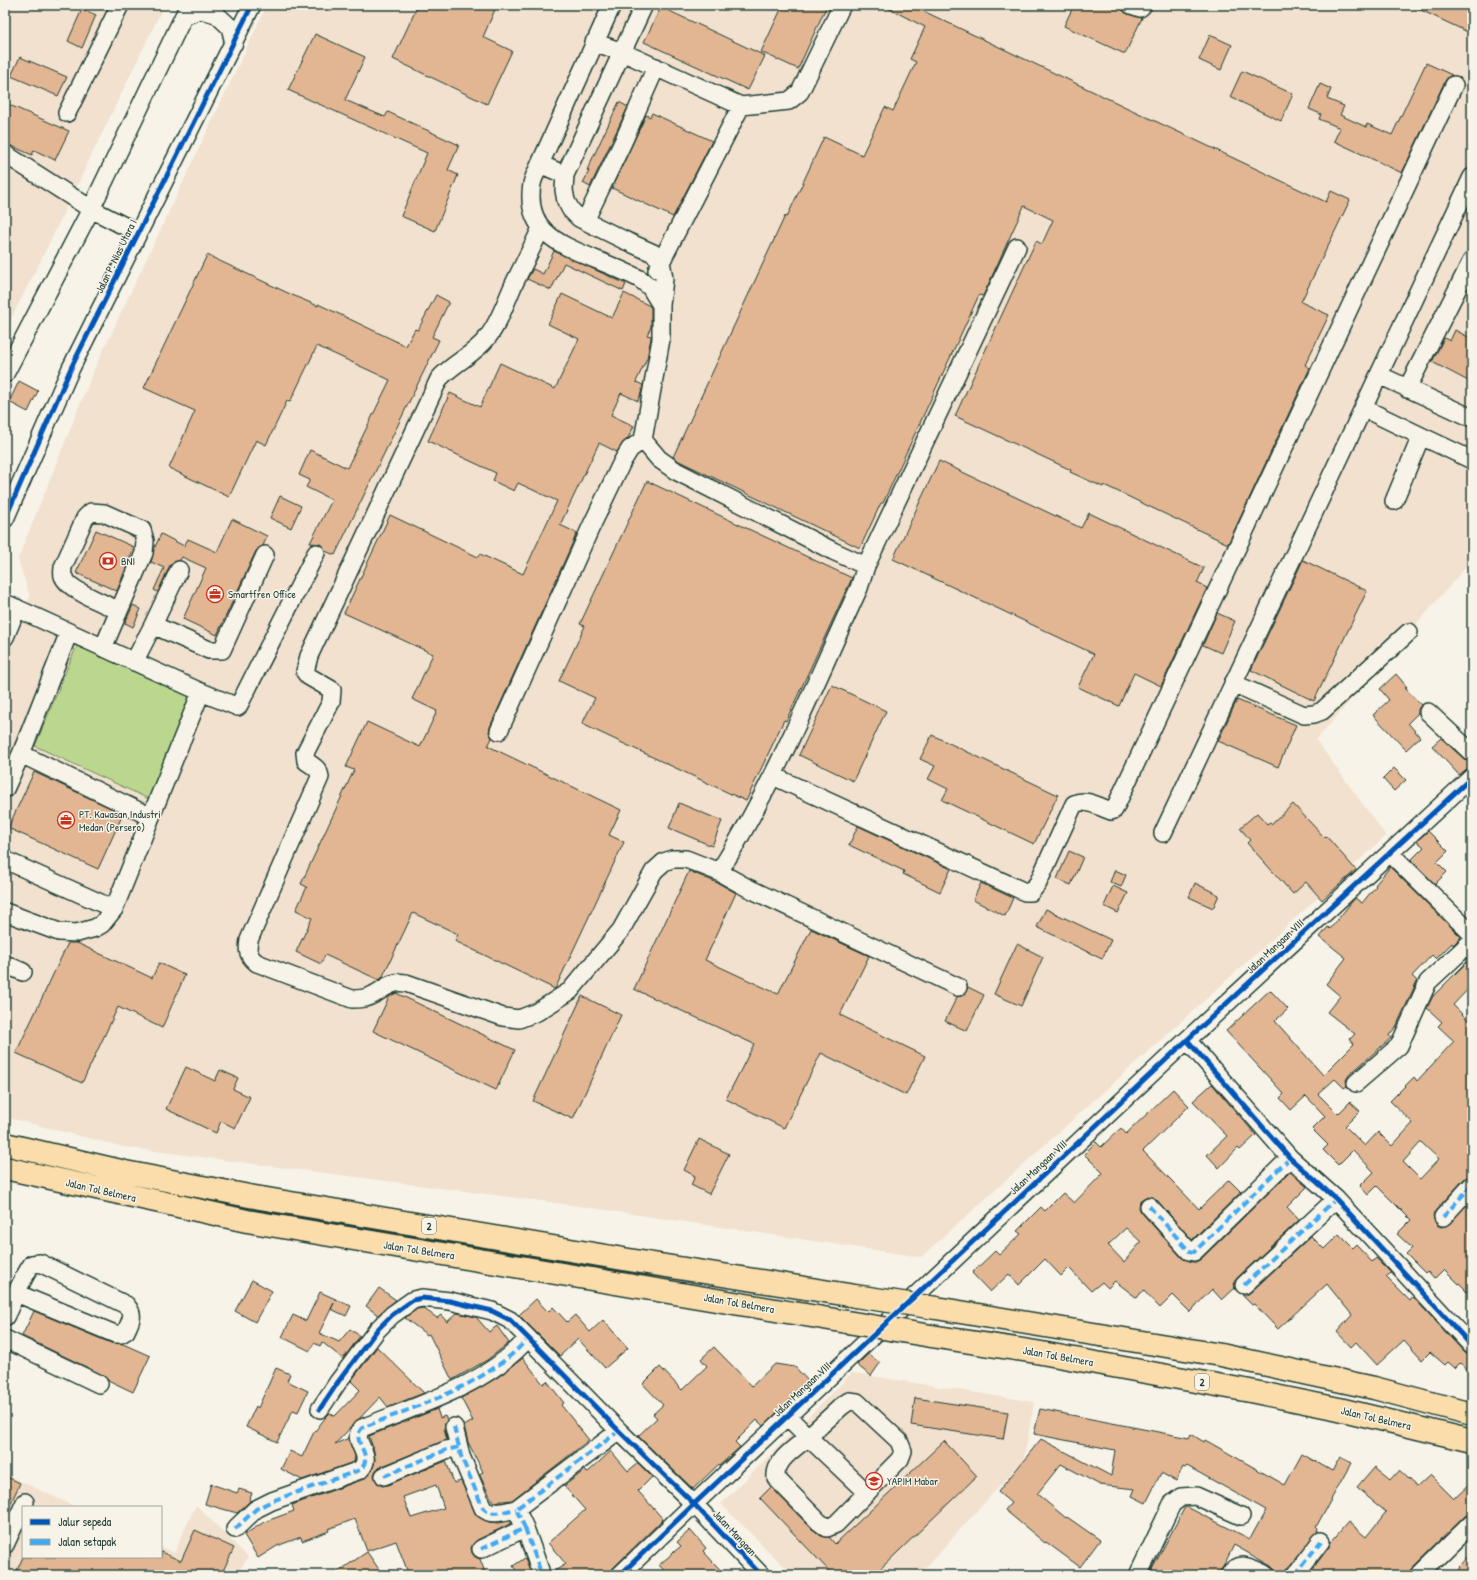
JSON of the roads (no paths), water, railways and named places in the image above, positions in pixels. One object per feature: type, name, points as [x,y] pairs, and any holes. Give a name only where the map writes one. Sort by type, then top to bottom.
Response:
[{"type":"highway","name":"Jalan Tol Belmera","points":[[5,1144],[125,1172],[249,1196],[647,1263],[936,1308],[1221,1355],[1374,1388],[1472,1414]]},
{"type":"highway","name":"Jalan Tol Belmera","points":[[5,1168],[247,1221],[931,1336],[1036,1352],[1250,1391],[1339,1409],[1472,1441]]},
{"type":"street","points":[[67,113],[120,5]]},
{"type":"street","name":"Jalan P. Nias Utara I","points":[[5,519],[71,368],[252,5]]},
{"type":"street","points":[[612,5],[594,42],[532,183],[531,199],[534,214],[541,228],[554,240],[640,279],[650,287],[661,305]]},
{"type":"street","points":[[499,731],[590,529],[622,462],[630,449],[643,440],[661,339],[661,305],[664,278],[661,261],[653,253],[579,218],[571,210],[566,201],[564,190],[565,175],[644,5]]},
{"type":"street","points":[[594,42],[622,52],[741,106],[789,101],[800,92],[842,5]]},
{"type":"street","points":[[1131,5],[1140,8],[1143,5]]},
{"type":"street","points":[[5,374],[91,209],[186,10],[200,10],[216,14],[230,27],[234,43]]},
{"type":"street","points":[[585,221],[623,142],[656,67]]},
{"type":"street","points":[[773,776],[1025,892],[1031,892],[1038,883],[1074,804],[1085,801],[1111,811],[1116,808],[1454,85]]},
{"type":"street","points":[[650,287],[661,261],[741,106]]},
{"type":"street","points":[[5,154],[91,209],[138,233]]},
{"type":"street","points":[[540,164],[565,175]]},
{"type":"street","points":[[1163,833],[1472,177]]},
{"type":"street","points":[[541,228],[513,286],[498,322],[488,337],[480,347],[447,370],[439,379],[309,656],[306,672],[308,676],[332,690],[331,702],[305,757],[306,761],[316,768],[320,777],[252,933],[247,949],[250,957],[257,963],[352,1000],[369,997],[392,983],[399,982],[406,983],[503,1017],[519,1019],[537,1012],[570,991],[622,930],[654,871],[664,862],[672,859],[686,859],[719,872],[746,887],[958,987]]},
{"type":"street","points":[[719,872],[773,776],[859,588],[866,566],[1017,247]]},
{"type":"street","points":[[1407,389],[1472,260]]},
{"type":"street","points":[[1379,375],[1472,418]]},
{"type":"street","points":[[1363,408],[1472,460]]},
{"type":"street","points":[[1394,501],[1421,436]]},
{"type":"street","points":[[643,440],[659,459],[676,471],[833,551],[866,566]]},
{"type":"street","points":[[103,648],[118,610],[144,553],[145,541],[142,530],[104,513],[92,512],[85,518],[63,567],[62,575],[68,583],[75,588],[118,610]]},
{"type":"street","points":[[5,637],[11,606],[201,692],[238,707],[316,553]]},
{"type":"street","points":[[153,625],[210,650],[222,650],[265,555]]},
{"type":"street","points":[[134,662],[180,570]]},
{"type":"street","points":[[5,789],[69,632]]},
{"type":"street","points":[[1233,684],[1304,715],[1314,714],[1322,711],[1409,632]]},
{"type":"street","points":[[5,912],[59,932],[77,933],[95,928],[102,924],[114,909],[201,692]]},
{"type":"street","points":[[1428,712],[1472,753]]},
{"type":"street","points":[[20,754],[151,818]]},
{"type":"street","name":"Jalan Mangaan VIII","points":[[620,1575],[1187,1040],[1472,777]]},
{"type":"street","points":[[1390,854],[1472,934]]},
{"type":"street","points":[[5,860],[114,909]]},
{"type":"street","points":[[1356,1083],[1399,1046],[1428,982],[1472,941]]},
{"type":"street","points":[[5,964],[23,972]]},
{"type":"street","points":[[1187,1040],[1290,1158],[1336,1199],[1472,1346]]},
{"type":"street","points":[[1149,1206],[1189,1251],[1194,1252],[1290,1158]]},
{"type":"street","points":[[1443,1217],[1472,1185]]},
{"type":"street","points":[[1244,1285],[1336,1199]]},
{"type":"street","points":[[5,1317],[16,1293],[32,1264],[40,1263],[126,1305],[131,1311],[131,1318],[126,1331],[121,1334],[115,1334],[16,1293]]},
{"type":"street","name":"Jalan Mangaan","points":[[320,1409],[338,1382],[377,1330],[413,1300],[422,1298],[450,1301],[492,1311],[510,1320],[619,1431],[694,1504],[761,1575]]},
{"type":"street","points":[[235,1529],[256,1509],[272,1501],[360,1470],[366,1462],[366,1457],[358,1438],[358,1434],[362,1428],[474,1381],[521,1347],[528,1338]]},
{"type":"street","points":[[5,1339],[99,1384]]},
{"type":"street","points":[[850,1401],[857,1402],[899,1441],[903,1451],[900,1459],[867,1493],[836,1524],[827,1528],[819,1522],[776,1478],[776,1470],[780,1462],[842,1406],[850,1401]]},
{"type":"street","points":[[787,1416],[867,1493]]},
{"type":"street","points":[[454,1427],[461,1456],[482,1508],[486,1512],[492,1514],[516,1509],[619,1431]]},
{"type":"street","points":[[384,1476],[446,1450],[459,1447]]},
{"type":"street","points":[[1138,1575],[1172,1504],[1180,1497],[1196,1496],[1241,1516]]},
{"type":"street","points":[[23,1506],[25,1502]]},
{"type":"street","points":[[5,1545],[22,1508]]},
{"type":"street","points":[[516,1509],[525,1528],[540,1570]]},
{"type":"street","points":[[1419,1575],[1472,1523]]},
{"type":"street","points":[[481,1549],[525,1528]]},
{"type":"street","points":[[1295,1575],[1321,1541]]},
{"type":"street","points":[[1229,1575],[1239,1566],[1248,1566],[1266,1575]]},
{"type":"place","name":"BNI","points":[[108,561]]},
{"type":"place","name":"Smartfren Office","points":[[215,594]]},
{"type":"place","name":"PT. Kawasan Industri Medan (Persero)","points":[[66,820]]},
{"type":"place","name":"YAPIM Mabar","points":[[874,1481]]}]
